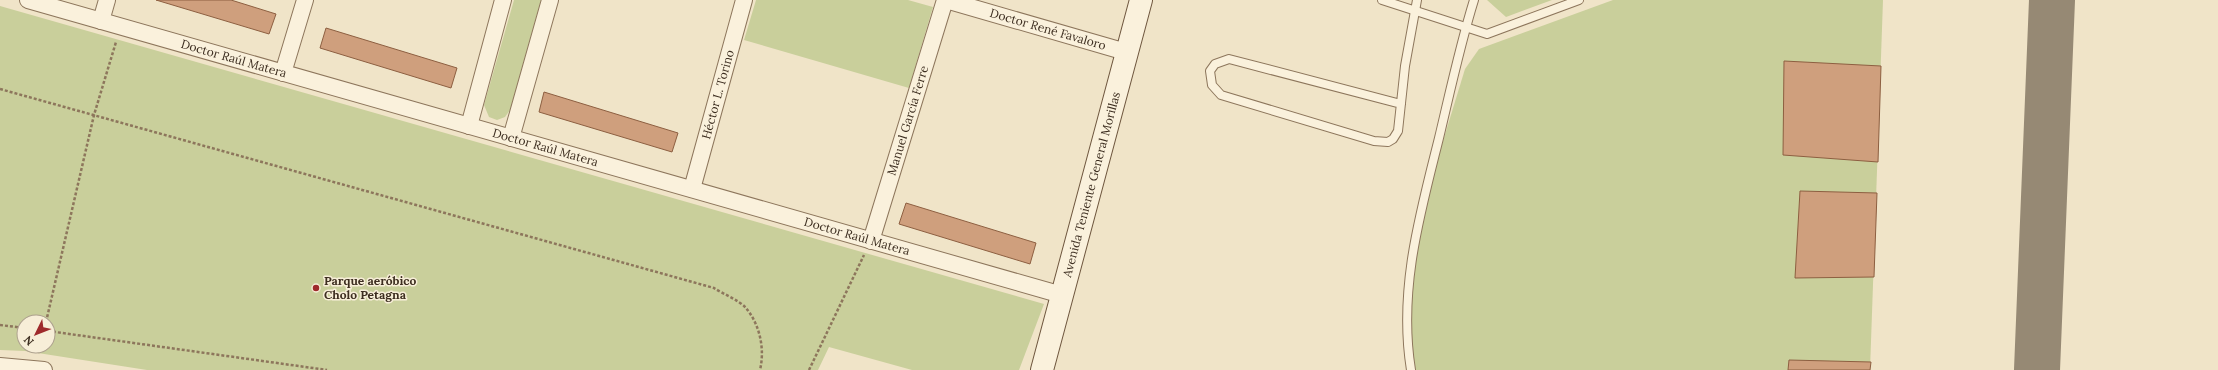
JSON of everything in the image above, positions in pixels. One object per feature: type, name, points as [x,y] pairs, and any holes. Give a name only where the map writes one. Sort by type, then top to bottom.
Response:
[{"type":"main road","name":"Avenida Teniente General Morillas","points":[[1042,370],[1141,0]]},
{"type":"street","name":"Doctor Raúl Matera","points":[[28,0],[63,5],[101,21],[1062,295]]},
{"type":"street","points":[[101,21],[107,0]]},
{"type":"street","points":[[283,73],[305,0]]},
{"type":"street","points":[[469,126],[503,0]]},
{"type":"street","points":[[511,138],[550,0]]},
{"type":"street","name":"Héctor L. Torino","points":[[692,189],[744,0]]},
{"type":"street","name":"Doctor René Favaloro","points":[[945,0],[1126,52]]},
{"type":"street","name":"Manuel García Ferre","points":[[871,240],[945,0]]},
{"type":"street","points":[[0,366],[38,370]]},
{"type":"lane","points":[[1382,0],[1487,34],[1579,0]]},
{"type":"lane","points":[[1401,104],[1229,59],[1215,64],[1210,71],[1212,85],[1216,92],[1221,95],[1383,143],[1393,139],[1398,131],[1417,0]]},
{"type":"lane","points":[[1411,370],[1407,349],[1407,308],[1411,259],[1421,206],[1474,0]]},
{"type":"path","points":[[48,314],[94,115],[121,26]]},
{"type":"path","points":[[0,89],[714,288],[745,307],[758,328],[763,356],[760,370]]},
{"type":"path","points":[[809,370],[871,240]]},
{"type":"path","points":[[0,324],[16,327]]},
{"type":"path","points":[[56,332],[326,370]]},
{"type":"green space","points":[[514,0],[541,0],[510,110],[505,117],[497,120],[489,117],[484,105]]},
{"type":"green space","points":[[756,0],[908,0],[933,7],[909,88],[744,40]]},
{"type":"green space","points":[[1487,0],[1552,0],[1506,17]]},
{"type":"green space","points":[[1613,0],[1883,0],[1870,370],[1415,370],[1412,355],[1411,304],[1416,254],[1428,190],[1465,69],[1479,49]]},
{"type":"green space","points":[[0,6],[1044,304],[1019,370],[912,370],[829,347],[818,370],[147,370],[44,354],[56,354],[56,314],[16,314],[16,351],[0,350]]},
{"type":"building","points":[[156,0],[231,0],[276,14],[269,34]]},
{"type":"building","points":[[326,28],[457,68],[451,88],[320,48]]},
{"type":"building","points":[[1784,61],[1881,66],[1878,162],[1783,155]]},
{"type":"building","points":[[544,92],[678,133],[672,152],[539,112]]},
{"type":"building","points":[[1800,191],[1877,193],[1874,277],[1795,278]]},
{"type":"building","points":[[906,203],[1036,243],[1030,264],[899,224]]},
{"type":"building","points":[[1789,360],[1871,362],[1870,370],[1788,370]]},
{"type":"taxiway","points":[[2037,370],[2052,0]]},
{"type":"place","name":"Parque aeróbico Cholo Petagna","points":[[316,288]]}]
